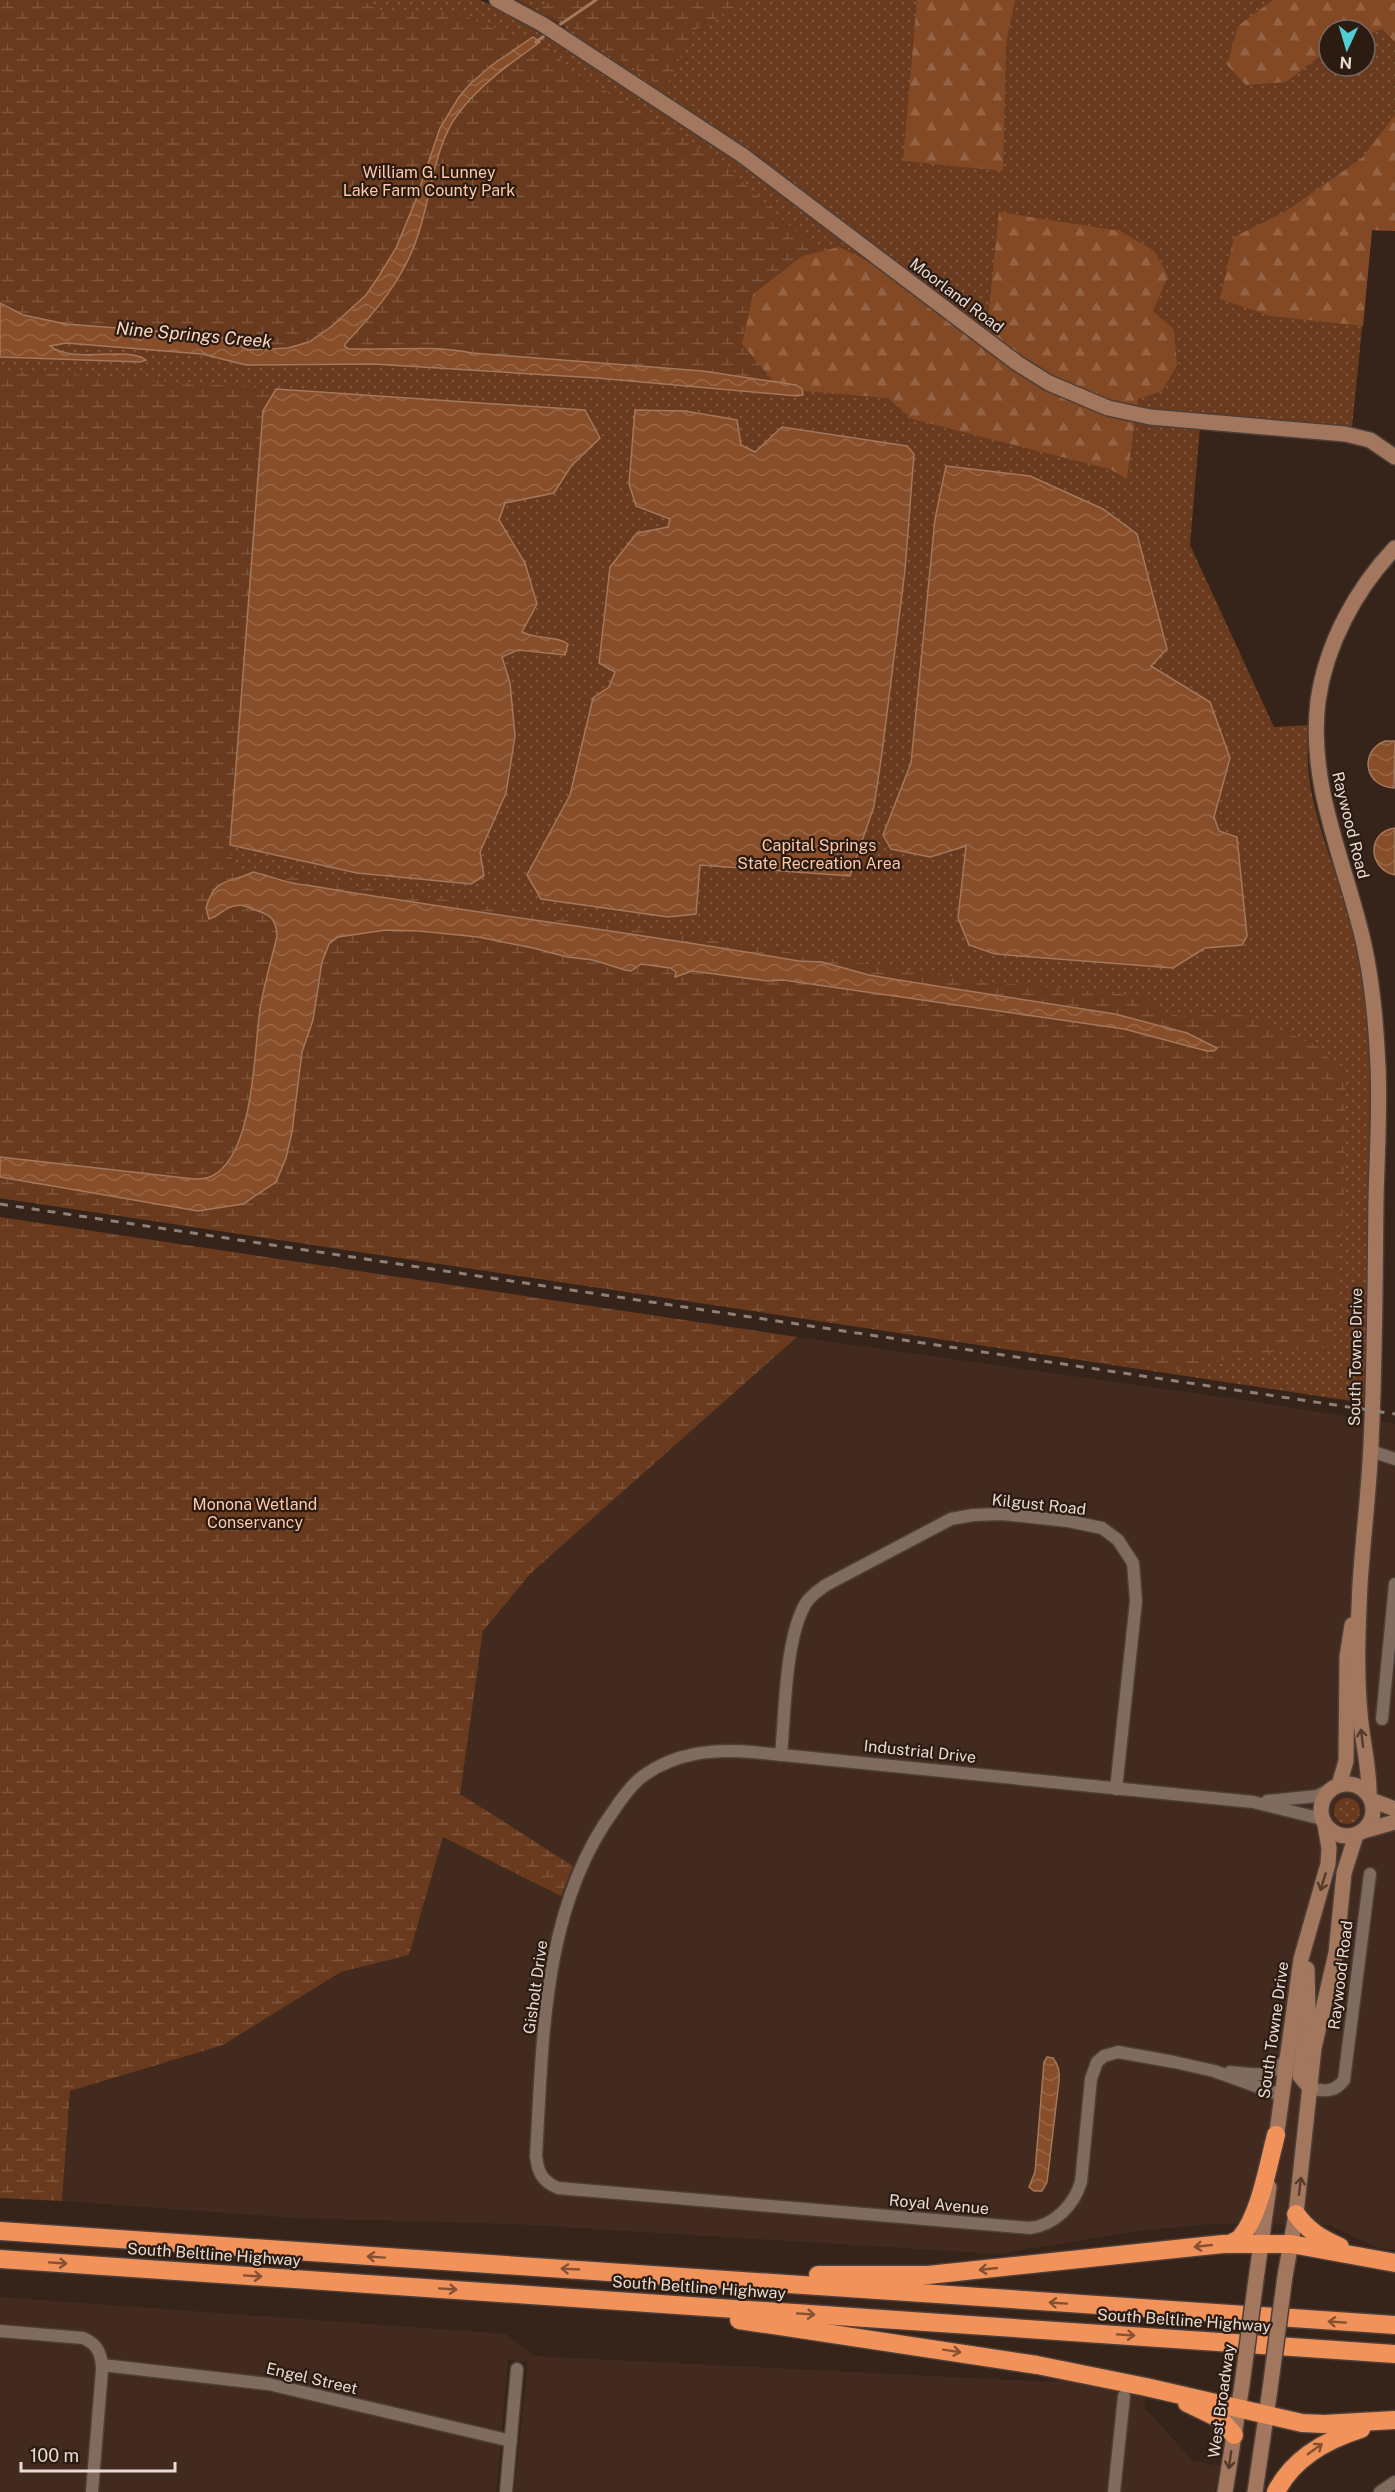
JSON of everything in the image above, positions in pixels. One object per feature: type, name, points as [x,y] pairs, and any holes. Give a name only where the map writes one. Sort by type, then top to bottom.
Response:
[{"type":"highway","points":[[1229,2244],[1238,2240],[1247,2228],[1261,2191],[1276,2135]]},
{"type":"highway","points":[[1296,2214],[1305,2227],[1320,2238],[1364,2258]]},
{"type":"highway","name":"South Beltline Highway","points":[[0,2231],[1395,2325]]},
{"type":"highway","points":[[603,2271],[928,2275],[1229,2244],[1261,2243],[1291,2244],[1395,2264]]},
{"type":"highway","name":"South Beltline Highway","points":[[0,2259],[1395,2354]]},
{"type":"highway","points":[[601,2300],[1037,2365],[1238,2407],[1302,2423],[1393,2420]]},
{"type":"highway","points":[[1146,2387],[1220,2419],[1234,2434]]},
{"type":"highway","points":[[1276,2492],[1292,2470],[1315,2448],[1347,2433],[1393,2420]]},
{"type":"street","name":"Moorland Road","points":[[497,0],[550,30],[750,161],[1017,363],[1049,383],[1099,405],[1129,413],[1196,422],[1345,434],[1370,440],[1395,457]]},
{"type":"street","name":"Raywood Road","points":[[1377,1128],[1378,1066],[1371,982],[1362,933],[1324,806],[1316,740],[1318,702],[1323,674],[1335,638],[1363,587],[1395,548]]},
{"type":"street","name":"South Towne Drive","points":[[1370,1798],[1370,1783],[1359,1710],[1360,1586],[1371,1451],[1377,1128]]},
{"type":"street","points":[[1371,1451],[1395,1459]]},
{"type":"street","name":"Kilgust Road","points":[[781,1755],[796,1630],[801,1613],[811,1596],[826,1585],[951,1519],[973,1515],[1002,1515],[1058,1520],[1102,1528],[1118,1540],[1133,1563],[1136,1601],[1116,1789]]},
{"type":"street","points":[[1382,1719],[1395,1584]]},
{"type":"street","name":"South Towne Drive","points":[[1336,1787],[1346,1761],[1347,1657],[1360,1586]]},
{"type":"street","name":"Industrial Drive","points":[[608,1818],[627,1791],[643,1776],[679,1758],[723,1750],[1253,1802],[1317,1797],[1336,1787]]},
{"type":"street","points":[[1395,1809],[1370,1798],[1354,1785],[1336,1787],[1323,1799],[1321,1812],[1324,1822],[1339,1835],[1359,1833],[1395,1822]]},
{"type":"street","points":[[1255,2492],[1285,2276],[1296,2214],[1314,2048],[1336,1953],[1344,1873],[1359,1833],[1368,1826],[1373,1814],[1370,1798]]},
{"type":"street","name":"Industrial Drive","points":[[1253,1802],[1324,1822]]},
{"type":"street","name":"Gisholt Drive","points":[[537,2171],[539,2111],[553,1957],[571,1895],[593,1841],[608,1818]]},
{"type":"street","name":"South Towne Drive","points":[[1261,2243],[1305,1945],[1328,1864],[1329,1848],[1324,1822]]},
{"type":"street","name":"Raywood Road","points":[[1311,2090],[1329,2091],[1338,2088],[1344,2080],[1370,1874]]},
{"type":"street","points":[[1305,1945],[1308,2011],[1300,2076],[1311,2090]]},
{"type":"street","name":"Royal Avenue","points":[[537,2171],[543,2180],[558,2188],[1040,2227],[1062,2212],[1078,2192],[1081,2182],[1091,2079],[1099,2059],[1118,2052],[1214,2071],[1270,2074],[1279,2068],[1287,2057]]},
{"type":"street","name":"Royal Avenue","points":[[1214,2071],[1275,2093],[1282,2098]]},
{"type":"street","name":"West Broadway","points":[[1225,2492],[1261,2243]]},
{"type":"street","points":[[0,2331],[86,2339],[99,2351],[102,2364],[92,2492]]},
{"type":"street","name":"Engel Street","points":[[102,2364],[268,2384],[511,2441]]},
{"type":"street","points":[[506,2492],[517,2369]]},
{"type":"street","points":[[1114,2492],[1124,2396]]},
{"type":"street","points":[[1380,2492],[1395,2482]]},
{"type":"shaded area","points":[[797,1337],[1264,1403],[1395,1424],[1395,2250],[1379,2248],[1329,2225],[1210,2224],[1136,2231],[998,2254],[514,2224],[294,2218],[62,2201],[70,2091],[223,2045],[341,1972],[409,1955],[443,1836],[561,1896],[573,1866],[459,1794],[483,1631],[531,1573]]},
{"type":"shaded area","points":[[0,2297],[506,2334],[534,2356],[1053,2382],[1065,2378],[1146,2394],[1144,2407],[1193,2461],[1220,2466],[1215,2492],[514,2492],[528,2362],[508,2360],[496,2492],[0,2492]]},
{"type":"green space","name":"Capital Springs State Recreation Area","points":[[0,0],[480,0],[506,12],[547,38],[566,27],[517,0],[1395,0],[1395,231],[1372,230],[1352,427],[1201,415],[1190,545],[1274,727],[1309,725],[1310,786],[1357,945],[1367,1008],[1370,1072],[1365,1403],[0,1198]]},
{"type":"green space","points":[[0,0],[362,0],[382,11],[447,10],[528,40],[470,84],[440,128],[415,202],[396,248],[366,295],[332,326],[309,342],[288,348],[248,350],[225,338],[66,324],[23,315],[0,303]]},
{"type":"green space","points":[[555,0],[750,0],[694,30],[665,89],[541,7]]},
{"type":"green space","points":[[917,0],[1015,0],[1006,43],[1003,171],[903,161]]},
{"type":"green space","points":[[1273,0],[1395,0],[1395,42],[1382,29],[1377,31],[1377,18],[1317,18],[1317,58],[1286,82],[1246,85],[1227,65],[1238,26]]},
{"type":"green space","points":[[540,42],[577,74],[719,160],[818,252],[802,256],[753,294],[742,344],[774,382],[703,371],[442,349],[349,349],[345,347],[345,344],[388,294],[405,266],[418,235],[434,172],[450,126],[466,103],[486,84]]},
{"type":"green space","points":[[1395,115],[1395,231],[1372,230],[1363,326],[1271,316],[1220,299],[1234,237],[1286,211],[1362,158]]},
{"type":"green space","points":[[999,212],[1120,231],[1154,251],[1168,276],[1153,311],[1174,330],[1177,365],[1162,391],[1138,399],[1127,478],[1109,469],[912,419],[888,398],[803,391],[796,385],[774,382],[741,344],[753,294],[802,256],[839,247],[884,269],[985,346]]},
{"type":"green space","points":[[0,370],[276,389],[263,411],[230,845],[233,867],[978,981],[1143,996],[1160,1011],[1183,1017],[1206,1013],[1232,1013],[1257,1019],[1319,1047],[1346,1078],[1344,1196],[1332,1346],[1255,1354],[1169,1372],[0,1198],[0,1177],[175,1207],[243,1204],[276,1182],[286,1158],[292,1132],[302,1052],[313,1020],[322,962],[329,944],[338,937],[386,930],[478,937],[553,952],[567,957],[671,968],[676,972],[675,976],[692,971],[768,981],[783,980],[1124,1029],[1164,1038],[1187,1033],[1084,1011],[897,980],[827,964],[287,884],[253,872],[222,884],[207,903],[216,917],[234,906],[265,913],[274,921],[277,936],[260,1007],[253,1079],[244,1127],[226,1165],[210,1177],[194,1179],[0,1157]]},
{"type":"green space","name":"Monona Wetland Conservancy","points":[[0,1217],[797,1337],[531,1573],[483,1631],[460,1794],[573,1866],[561,1896],[443,1837],[409,1955],[341,1972],[223,2045],[70,2091],[62,2201],[0,2198]]},
{"type":"green space","points":[[1347,1798],[1356,1802],[1360,1811],[1356,1820],[1347,1824],[1338,1820],[1334,1811],[1338,1802]]},
{"type":"water","points":[[533,37],[540,42],[486,84],[466,103],[450,127],[438,156],[418,235],[405,266],[388,294],[345,344],[345,347],[349,349],[442,349],[703,371],[796,385],[802,389],[803,395],[597,378],[373,364],[246,365],[202,354],[66,343],[50,346],[73,354],[126,354],[146,360],[140,362],[0,357],[0,303],[23,315],[66,324],[225,338],[248,350],[288,348],[309,342],[332,326],[366,295],[379,276],[396,248],[415,202],[440,128],[459,97],[492,65]]},
{"type":"water","points":[[276,389],[585,410],[600,438],[571,466],[554,493],[505,503],[499,520],[525,563],[537,604],[522,632],[557,639],[568,644],[565,655],[518,650],[502,657],[510,683],[515,736],[506,793],[480,852],[484,876],[471,884],[357,873],[230,845],[263,411]]},
{"type":"water","points":[[635,410],[685,411],[737,420],[741,445],[755,452],[782,427],[907,446],[914,454],[905,570],[874,806],[850,876],[700,865],[696,914],[668,917],[541,899],[527,875],[570,795],[593,698],[609,687],[615,672],[599,663],[610,567],[637,533],[668,527],[670,519],[636,506],[629,484]]},
{"type":"water","points":[[946,466],[1030,476],[1103,509],[1137,534],[1167,649],[1151,666],[1210,702],[1230,758],[1214,817],[1219,831],[1237,837],[1247,936],[1242,945],[1205,948],[1173,968],[995,954],[969,945],[958,918],[966,846],[930,857],[891,849],[883,835],[911,763],[935,519]]},
{"type":"water","points":[[1385,741],[1395,741],[1394,788],[1377,782],[1371,776],[1368,768],[1371,753],[1376,746]]},
{"type":"water","points":[[1395,828],[1395,875],[1380,866],[1375,859],[1374,851],[1379,836]]},
{"type":"water","points":[[253,872],[286,882],[799,961],[822,962],[869,975],[1115,1014],[1187,1033],[1217,1048],[1214,1051],[1207,1051],[1124,1029],[783,980],[768,981],[692,971],[675,977],[676,972],[670,968],[641,964],[631,971],[593,960],[567,957],[478,937],[386,930],[338,937],[329,944],[322,962],[313,1020],[302,1052],[292,1132],[286,1158],[276,1182],[243,1204],[198,1211],[0,1177],[0,1157],[194,1179],[210,1177],[226,1165],[244,1127],[253,1079],[260,1007],[277,936],[273,920],[263,913],[236,905],[209,919],[206,908],[218,886]]},
{"type":"water","points":[[1047,2057],[1053,2058],[1057,2063],[1059,2081],[1047,2182],[1042,2191],[1034,2191],[1029,2187],[1035,2172],[1044,2062]]},
{"type":"waterway","name":"Nine Springs Creek","points":[[555,28],[596,0]]},
{"type":"waterway","name":"Nine Springs Creek","points":[[536,42],[548,33]]},
{"type":"railway","points":[[0,1204],[1395,1414]]},
{"type":"park label","name":"William G. Lunney Lake Farm County Park","points":[[429,181]]}]
